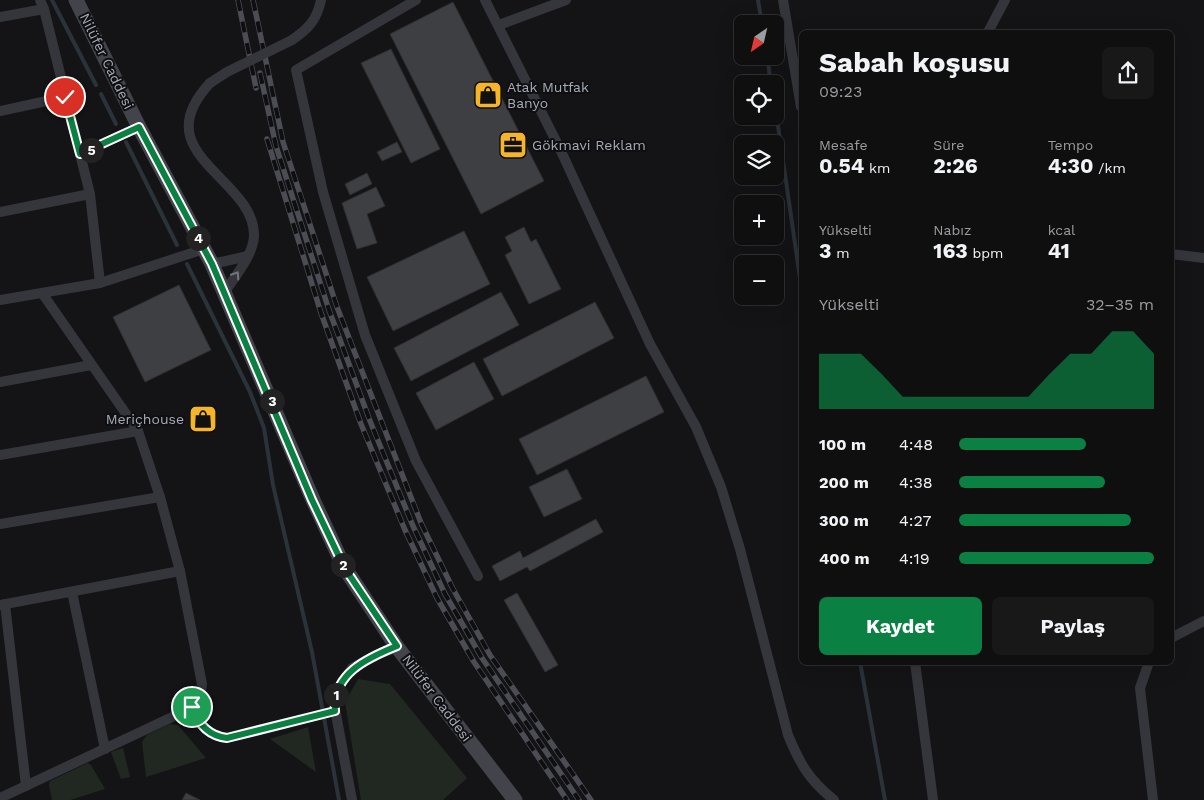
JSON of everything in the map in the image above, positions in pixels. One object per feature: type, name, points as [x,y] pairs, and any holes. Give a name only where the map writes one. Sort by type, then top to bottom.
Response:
[{"type":"main road","name":"Nilüfer Caddesi","points":[[76,0],[139,127],[212,264],[312,500],[344,567],[397,646],[515,800]]},
{"type":"street","points":[[224,293],[252,247],[254,235],[252,223],[238,198],[206,164],[190,134],[190,119],[193,107],[210,83],[227,72],[292,40],[308,28],[318,15],[321,0]]},
{"type":"street","points":[[416,0],[296,70],[323,192],[365,335],[416,461],[478,576]]},
{"type":"street","points":[[485,0],[560,149],[650,344],[696,427],[721,487],[740,549],[788,736],[800,764],[820,789],[834,800]]},
{"type":"street","points":[[499,25],[566,0]]},
{"type":"street","points":[[783,0],[799,95]]},
{"type":"street","points":[[989,30],[1005,0]]},
{"type":"street","points":[[0,17],[42,4],[90,194],[100,283]]},
{"type":"street","points":[[0,111],[65,97]]},
{"type":"street","points":[[80,154],[139,127]]},
{"type":"street","points":[[0,212],[90,194]]},
{"type":"street","points":[[0,300],[100,283],[204,249]]},
{"type":"street","points":[[1174,254],[1204,258]]},
{"type":"street","points":[[212,264],[248,256]]},
{"type":"street","points":[[0,798],[192,707],[198,701],[202,684],[180,571],[160,498],[138,431],[42,293]]},
{"type":"street","points":[[0,382],[91,365]]},
{"type":"street","points":[[0,455],[138,431]]},
{"type":"street","points":[[0,524],[160,498]]},
{"type":"street","points":[[26,786],[2,604],[180,571]]},
{"type":"street","points":[[72,592],[106,749]]},
{"type":"street","points":[[1174,636],[1204,621]]},
{"type":"street","points":[[352,800],[335,711],[337,690],[352,668],[397,646]]},
{"type":"street","points":[[914,665],[933,800]]},
{"type":"street","points":[[1148,665],[1140,688],[1153,800]]},
{"type":"street","points":[[192,707],[196,719],[206,730],[216,737],[227,738],[335,711]]},
{"type":"shaded area","points":[[358,679],[390,684],[467,778],[443,800],[361,800],[345,702]]},
{"type":"shaded area","points":[[170,724],[178,725],[206,758],[146,777],[142,742],[147,735]]},
{"type":"shaded area","points":[[308,727],[316,772],[270,739]]},
{"type":"shaded area","points":[[123,748],[130,777],[121,779],[111,752]]},
{"type":"shaded area","points":[[88,763],[105,789],[70,800],[52,800],[50,781]]},
{"type":"building","points":[[453,2],[544,181],[481,214],[390,34]]},
{"type":"building","points":[[391,49],[440,149],[411,163],[361,63]]},
{"type":"building","points":[[397,142],[402,152],[382,161],[377,152]]},
{"type":"building","points":[[367,173],[372,184],[350,195],[345,184]]},
{"type":"building","points":[[376,187],[385,206],[367,214],[377,243],[357,249],[342,203]]},
{"type":"building","points":[[524,227],[531,242],[536,239],[561,289],[529,304],[505,255],[512,251],[505,237]]},
{"type":"building","points":[[464,231],[490,284],[393,331],[367,277]]},
{"type":"building","points":[[179,285],[211,350],[145,382],[113,317]]},
{"type":"building","points":[[501,292],[519,325],[411,381],[394,348]]},
{"type":"building","points":[[595,302],[614,338],[502,396],[483,359]]},
{"type":"building","points":[[474,362],[494,399],[436,430],[416,393]]},
{"type":"building","points":[[646,376],[664,412],[537,475],[519,439]]},
{"type":"building","points":[[567,469],[582,499],[544,517],[529,487]]},
{"type":"building","points":[[596,519],[603,532],[530,571],[527,567],[500,581],[492,566],[520,551],[523,558]]},
{"type":"building","points":[[517,593],[558,665],[545,672],[504,600]]},
{"type":"building","points":[[186,793],[200,800],[182,800]]},
{"type":"waterway","points":[[52,0],[96,85]]},
{"type":"waterway","points":[[758,0],[760,15]]},
{"type":"waterway","points":[[768,65],[770,75]]},
{"type":"waterway","points":[[101,94],[116,124]]},
{"type":"waterway","points":[[778,125],[799,271]]},
{"type":"waterway","points":[[126,142],[177,245]]},
{"type":"waterway","points":[[187,264],[250,392],[264,428],[273,485],[312,652],[339,800]]},
{"type":"waterway","points":[[861,665],[885,800]]},
{"type":"railway","points":[[238,0],[256,88]]},
{"type":"railway","points":[[253,0],[283,142],[337,307],[421,523],[453,589],[490,655],[591,800]]},
{"type":"railway","points":[[260,73],[276,146],[329,310],[370,421],[413,526],[445,594],[482,658],[579,800]]},
{"type":"railway","points":[[267,139],[321,313],[361,424],[405,530],[437,598],[474,662],[567,800]]},
{"type":"place","name":"Atak Mutfak Banyo","points":[[488,95]]},
{"type":"place","name":"Gökmavi Reklam","points":[[513,145]]},
{"type":"place","name":"Meriçhouse","points":[[203,419]]},
{"type":"route","points":[[65,97],[80,154],[139,127],[212,264],[312,500],[344,567],[369,607],[397,646],[352,668],[337,690],[335,711],[318,714],[238,737],[227,738],[216,737],[206,730],[196,719],[192,707]]}]
